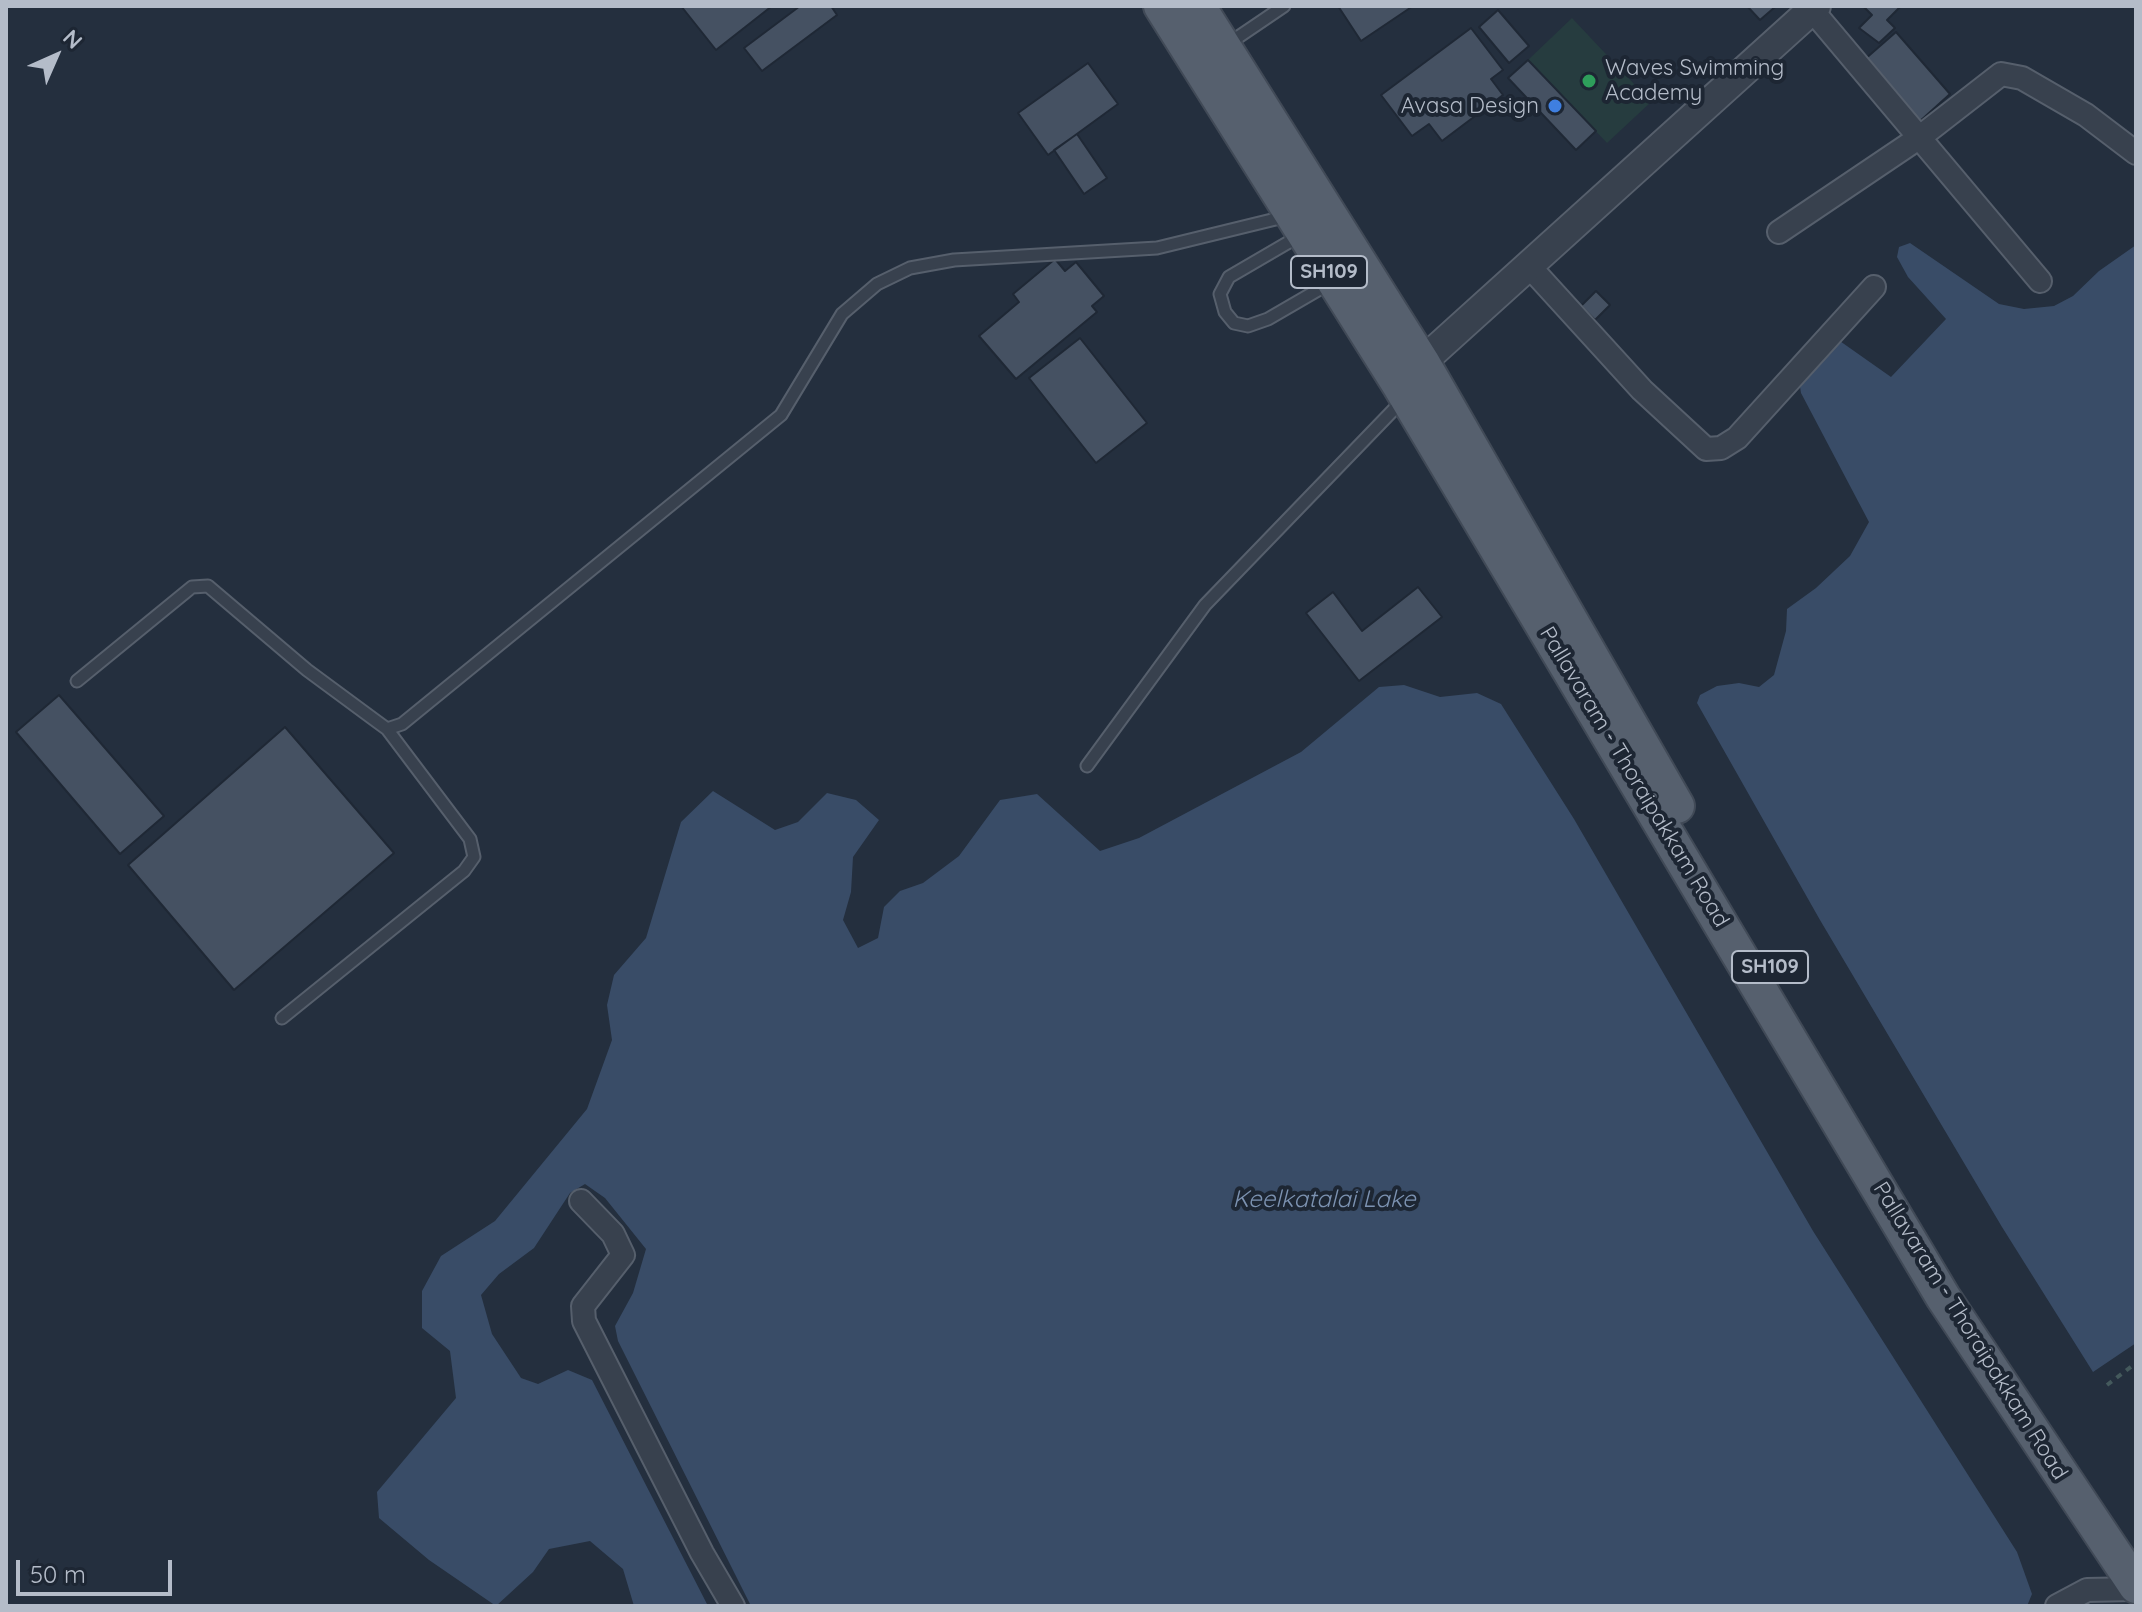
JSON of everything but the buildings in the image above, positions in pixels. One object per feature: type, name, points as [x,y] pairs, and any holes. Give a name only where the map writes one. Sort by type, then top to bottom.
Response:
[{"type":"main road","name":"Pallavaram - Thoraipakkam Road","points":[[1161,6],[1407,397],[1943,1297],[2028,1410]]},
{"type":"main road","name":"Pallavaram - Thoraipakkam Road","points":[[1198,6],[1422,362],[1948,1277],[2061,1459],[2136,1588]]},
{"type":"main road","name":"Pallavaram - Thoraipakkam Road","points":[[2061,1459],[2136,1551]]},
{"type":"street","points":[[1422,362],[1814,8],[2040,281]]},
{"type":"street","points":[[1779,232],[1920,137],[2001,74],[2022,78],[2086,115],[2136,153]]},
{"type":"street","points":[[1529,266],[1642,390],[1706,449],[1721,448],[1737,438],[1874,287]]},
{"type":"street","points":[[581,1201],[613,1234],[623,1255],[583,1306],[584,1321],[733,1606]]},
{"type":"street","points":[[2057,1606],[2087,1590],[2136,1588]]},
{"type":"lane","points":[[1223,47],[1284,6]]},
{"type":"lane","points":[[1298,224],[1229,277],[1220,294],[1225,312],[1234,323],[1248,326],[1268,319],[1334,281]]},
{"type":"lane","points":[[387,729],[414,716],[781,415],[842,314],[877,284],[910,268],[954,260],[1157,248],[1298,224]]},
{"type":"lane","points":[[1087,766],[1205,605],[1407,397]]},
{"type":"lane","points":[[77,681],[192,587],[208,586],[307,670],[387,729],[470,839],[474,857],[464,871],[282,1018]]},
{"type":"path","points":[[2107,1385],[2136,1363]]},
{"type":"green space","name":"Waves Swimming Academy","points":[[1572,18],[1651,102],[1607,143],[1528,60]]},
{"type":"water","points":[[1910,243],[1999,304],[2024,309],[2054,306],[2073,296],[2099,271],[2136,245],[2136,1343],[2093,1372],[2002,1227],[1820,920],[1697,703],[1700,695],[1717,686],[1739,683],[1759,687],[1774,675],[1786,631],[1787,609],[1816,588],[1850,556],[1869,522],[1801,393],[1799,380],[1837,339],[1891,377],[1946,319],[1908,277],[1897,257],[1899,247]]},
{"type":"water","name":"Keelkatalai Lake","points":[[1404,685],[1440,697],[1477,693],[1501,704],[1574,819],[1813,1231],[2017,1552],[2032,1594],[2027,1606],[751,1606],[618,1341],[615,1326],[633,1293],[646,1249],[605,1198],[585,1184],[570,1193],[534,1248],[499,1274],[481,1295],[492,1334],[521,1378],[538,1384],[568,1370],[592,1380],[708,1606],[634,1606],[623,1569],[590,1541],[549,1549],[533,1572],[496,1606],[429,1560],[379,1518],[377,1492],[456,1398],[450,1351],[422,1328],[422,1291],[441,1256],[495,1221],[587,1109],[612,1040],[607,1005],[614,975],[646,938],[681,822],[713,791],[775,830],[798,822],[827,793],[856,800],[879,820],[853,857],[851,892],[843,920],[858,948],[878,938],[884,907],[900,891],[923,883],[959,856],[1000,800],[1037,794],[1100,851],[1139,838],[1301,752],[1379,687]]},
{"type":"place","name":"Waves Swimming Academy","points":[[1589,81]]},
{"type":"place","name":"Avasa Design","points":[[1555,106]]}]
